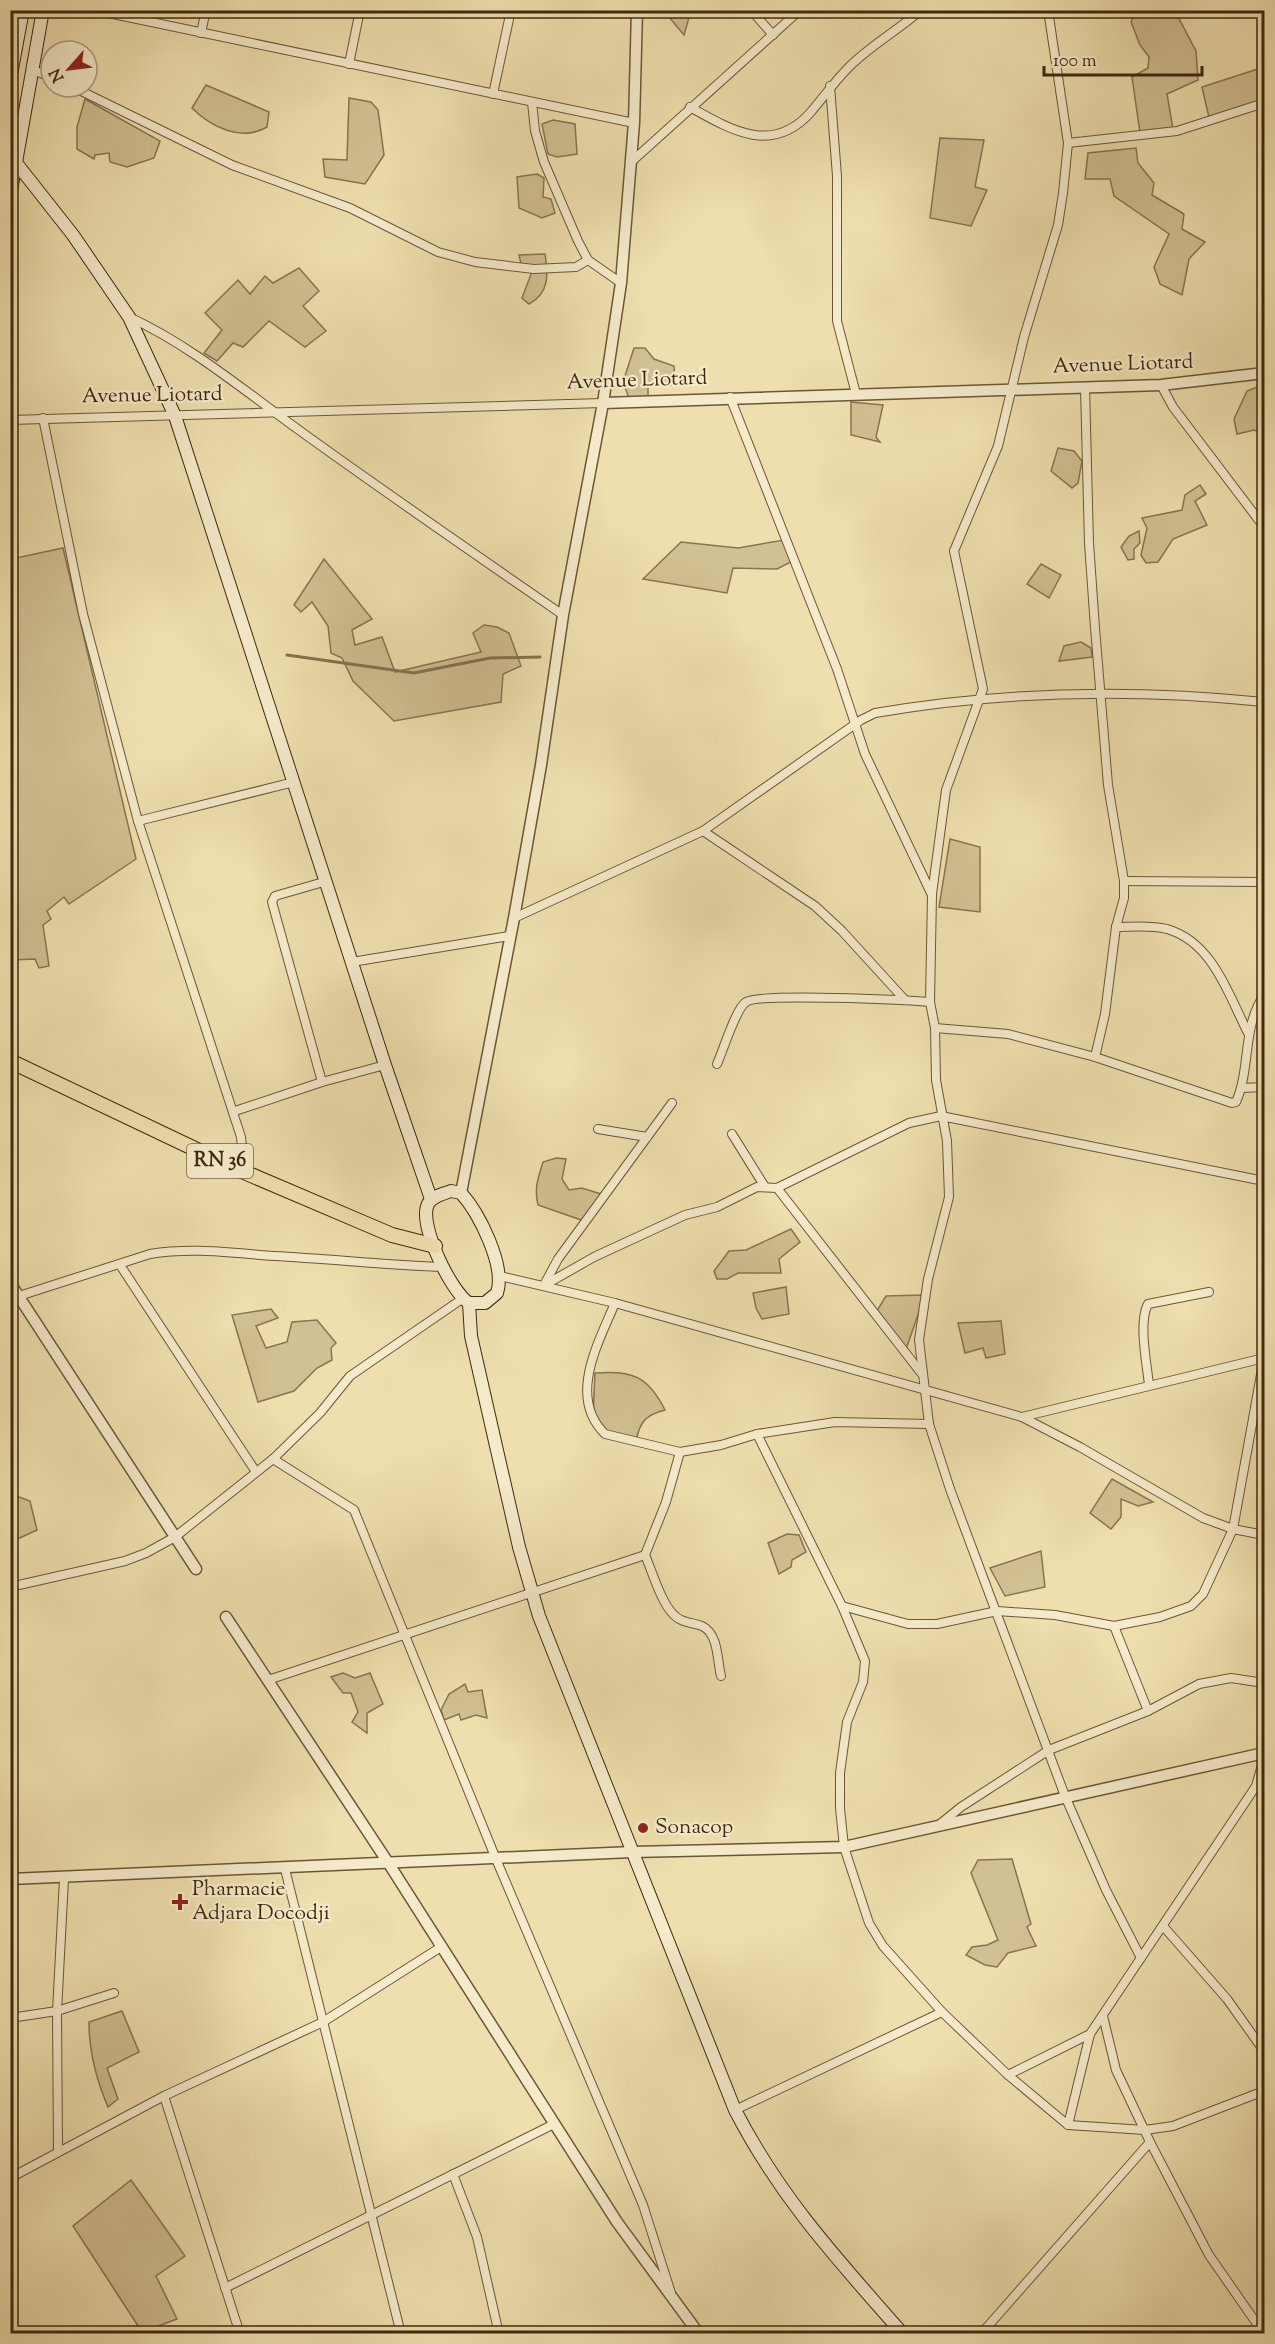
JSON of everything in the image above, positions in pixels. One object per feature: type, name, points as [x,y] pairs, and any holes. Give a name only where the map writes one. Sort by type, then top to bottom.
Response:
[{"type":"main road","points":[[10,80],[23,10]]},
{"type":"main road","points":[[10,196],[43,10]]},
{"type":"main road","points":[[17,164],[73,235],[129,317],[175,417],[385,1065],[432,1198],[425,1214],[435,1246],[444,1267],[466,1301],[471,1336],[531,1593],[735,2110],[757,2153],[791,2203],[903,2334]]},
{"type":"main road","name":"RN 36","points":[[10,1061],[237,1169],[399,1238],[435,1246]]},
{"type":"main road","points":[[432,1198],[451,1191],[460,1193],[471,1206],[496,1259],[500,1276],[497,1293],[492,1299],[478,1305],[466,1301]]},
{"type":"street","points":[[94,10],[634,123]]},
{"type":"street","points":[[201,33],[206,10]]},
{"type":"street","points":[[349,64],[360,10]]},
{"type":"street","points":[[493,94],[512,10]]},
{"type":"street","points":[[460,1193],[514,918],[541,765],[563,615],[603,403],[621,283],[634,123],[637,10]]},
{"type":"street","points":[[751,10],[772,35]]},
{"type":"street","points":[[630,163],[800,10]]},
{"type":"street","points":[[690,107],[734,130],[757,137],[775,136],[799,123],[830,86],[870,46],[901,28],[921,10]]},
{"type":"street","points":[[1048,10],[1068,143],[1067,170],[1058,225],[1024,336],[1014,388],[998,446],[954,551],[983,689],[946,790],[932,894],[930,1002],[935,1028],[936,1080],[947,1142],[949,1197],[921,1317],[919,1340],[929,1424],[946,1479],[1065,1796],[1106,1890],[1141,1958]]},
{"type":"street","points":[[33,70],[39,72]]},
{"type":"street","points":[[830,86],[837,176],[837,321],[856,394]]},
{"type":"street","points":[[97,99],[232,165],[350,208],[438,252],[475,261],[534,269],[576,267],[588,260]]},
{"type":"street","points":[[532,102],[535,131],[544,162],[588,260],[621,283]]},
{"type":"street","points":[[1068,143],[1177,131],[1264,103]]},
{"type":"street","points":[[129,317],[158,330],[563,615]]},
{"type":"street","name":"Avenue Liotard","points":[[10,420],[175,417],[730,397],[1161,385],[1264,373]]},
{"type":"street","points":[[1161,385],[1173,406],[1264,527]]},
{"type":"street","points":[[1085,387],[1089,543],[1108,785],[1124,881],[1124,898],[1116,927],[1105,1014],[1095,1057]]},
{"type":"street","points":[[730,397],[837,669],[865,754],[932,894]]},
{"type":"street","points":[[43,418],[83,614],[138,821],[235,1111],[244,1148],[237,1169]]},
{"type":"street","points":[[514,918],[653,852],[703,831],[875,713],[1047,694],[1136,695],[1264,702]]},
{"type":"street","points":[[138,821],[294,782]]},
{"type":"street","points":[[703,831],[814,906],[842,931],[905,1000]]},
{"type":"street","points":[[1124,881],[1264,882]]},
{"type":"street","points":[[322,1082],[272,902],[275,896],[327,882]]},
{"type":"street","points":[[1116,927],[1169,930],[1199,949],[1225,985],[1248,1033]]},
{"type":"street","points":[[352,962],[509,936]]},
{"type":"street","points":[[935,1028],[1008,1034],[1095,1057],[1227,1103],[1236,1102],[1242,1088],[1248,1033],[1264,995]]},
{"type":"street","points":[[717,1064],[742,1006],[752,1000],[930,1002]]},
{"type":"street","points":[[235,1111],[322,1082],[385,1065]]},
{"type":"street","points":[[1242,1088],[1264,1087]]},
{"type":"street","points":[[543,1286],[558,1258],[672,1102]]},
{"type":"street","points":[[543,1286],[594,1257],[685,1215],[717,1207],[748,1190],[765,1187],[777,1188],[909,1123],[941,1116],[1264,1181]]},
{"type":"street","points":[[598,1129],[647,1137]]},
{"type":"street","points":[[732,1134],[765,1187]]},
{"type":"street","points":[[777,1188],[923,1374]]},
{"type":"street","points":[[19,1296],[162,1252],[214,1250],[318,1257],[362,1264],[444,1267]]},
{"type":"street","points":[[120,1265],[256,1472]]},
{"type":"street","points":[[500,1276],[615,1304],[1022,1417],[1080,1447],[1203,1518],[1233,1529],[1264,1535]]},
{"type":"street","points":[[10,1283],[196,1569]]},
{"type":"street","points":[[1149,1385],[1144,1348],[1145,1309],[1148,1304],[1209,1292]]},
{"type":"street","points":[[10,1587],[125,1561],[146,1553],[175,1537],[273,1459],[320,1413],[350,1376],[466,1301]]},
{"type":"street","points":[[615,1304],[588,1366],[587,1385],[593,1418],[605,1434],[680,1452],[710,1447],[757,1434],[835,1422],[929,1424]]},
{"type":"street","points":[[842,1606],[908,1624],[937,1624],[997,1611],[1055,1615],[1114,1626],[1160,1617],[1198,1601],[1233,1529],[1264,1358],[1022,1417]]},
{"type":"street","points":[[757,1434],[842,1606],[865,1661],[866,1673],[847,1722],[840,1773],[844,1847],[870,1923],[879,1941],[942,2012],[1008,2075],[1068,2125],[1145,2130],[1191,2122],[1264,2091]]},
{"type":"street","points":[[680,1452],[666,1502],[645,1555],[670,1611],[684,1622],[704,1627],[711,1635],[716,1647],[721,1676]]},
{"type":"street","points":[[273,1459],[354,1510],[496,1858],[643,2205],[672,2296]]},
{"type":"street","points":[[268,1680],[645,1555]]},
{"type":"street","points":[[226,1617],[389,1864],[634,2248],[699,2334]]},
{"type":"street","points":[[1114,1626],[1148,1711]]},
{"type":"street","points":[[940,1825],[961,1808],[1049,1750],[1148,1711],[1199,1684],[1231,1678],[1264,1683]]},
{"type":"street","points":[[10,1879],[64,1879],[632,1852],[864,1845],[1065,1796],[1264,1753]]},
{"type":"street","points":[[1068,2125],[1090,2034],[1256,1786],[1264,1758]]},
{"type":"street","points":[[285,1869],[401,2334]]},
{"type":"street","points":[[58,2151],[57,2011],[64,1879]]},
{"type":"street","points":[[1163,1926],[1227,1999],[1264,2051]]},
{"type":"street","points":[[10,2178],[164,2096],[323,2022],[441,1947]]},
{"type":"street","points":[[10,2018],[57,2011],[114,1993]]},
{"type":"street","points":[[735,2110],[942,2012]]},
{"type":"street","points":[[1103,2016],[1116,2070],[1150,2142],[1209,2255],[1264,2334]]},
{"type":"street","points":[[1008,2075],[1090,2034]]},
{"type":"street","points":[[164,2096],[240,2334]]},
{"type":"street","points":[[225,2288],[554,2124]]},
{"type":"street","points":[[982,2333],[1150,2142]]},
{"type":"street","points":[[453,2174],[477,2237],[499,2334]]},
{"type":"shaded area","points":[[734,10],[737,13],[690,14],[684,35],[664,11]]},
{"type":"shaded area","points":[[1136,11],[1175,11],[1196,51],[1198,80],[1167,94],[1173,129],[1140,133],[1132,77],[1148,68],[1149,57],[1140,45],[1131,22]]},
{"type":"shaded area","points":[[1261,68],[1264,74],[1264,103],[1210,122],[1202,87]]},
{"type":"shaded area","points":[[206,85],[269,112],[267,127],[247,133],[237,133],[208,121],[192,108]]},
{"type":"shaded area","points":[[349,98],[371,102],[378,110],[384,155],[365,184],[325,177],[323,159],[347,160]]},
{"type":"shaded area","points":[[85,99],[160,141],[154,158],[127,167],[110,162],[109,153],[95,155],[94,159],[77,149],[77,127]]},
{"type":"shaded area","points":[[553,120],[575,124],[577,154],[557,157],[548,154],[542,124]]},
{"type":"shaded area","points":[[940,138],[984,140],[975,187],[987,190],[971,226],[930,218]]},
{"type":"shaded area","points":[[1136,148],[1138,163],[1154,183],[1152,195],[1184,214],[1182,229],[1205,242],[1189,259],[1182,295],[1160,284],[1154,267],[1169,234],[1114,196],[1110,179],[1085,179],[1088,153]]},
{"type":"shaded area","points":[[537,174],[544,178],[543,197],[551,199],[555,213],[542,218],[519,208],[517,177]]},
{"type":"shaded area","points":[[545,254],[547,276],[544,289],[536,300],[529,304],[522,298],[533,269],[522,268],[519,255]]},
{"type":"shaded area","points":[[299,268],[319,291],[303,306],[326,331],[305,347],[269,321],[243,347],[233,343],[217,361],[204,353],[222,330],[205,313],[238,280],[250,294],[265,276],[273,283]]},
{"type":"shaded area","points":[[634,348],[645,348],[654,359],[674,366],[675,385],[648,384],[648,401],[629,398],[623,382]]},
{"type":"shaded area","points":[[1264,384],[1264,434],[1254,430],[1237,434],[1234,419],[1247,391]]},
{"type":"shaded area","points":[[851,402],[883,405],[876,437],[880,442],[851,435]]},
{"type":"shaded area","points":[[1058,448],[1074,451],[1082,461],[1078,483],[1072,488],[1051,471]]},
{"type":"shaded area","points":[[1200,485],[1206,494],[1195,501],[1207,525],[1173,539],[1158,562],[1146,563],[1141,555],[1147,528],[1142,518],[1182,510],[1185,495]]},
{"type":"shaded area","points":[[1139,531],[1140,543],[1134,549],[1134,559],[1128,560],[1121,547],[1129,536]]},
{"type":"shaded area","points":[[784,540],[795,560],[777,569],[733,568],[727,593],[643,579],[681,542],[738,548]]},
{"type":"shaded area","points":[[63,548],[136,859],[69,904],[64,897],[47,911],[51,919],[43,925],[49,966],[39,968],[35,959],[11,960],[11,559]]},
{"type":"shaded area","points":[[324,559],[372,619],[352,630],[355,645],[382,637],[395,672],[481,652],[473,633],[484,625],[497,627],[509,633],[521,666],[503,674],[501,702],[394,721],[353,681],[342,658],[331,653],[328,626],[312,602],[301,612],[294,605]]},
{"type":"shaded area","points":[[1041,564],[1061,575],[1049,598],[1027,584]]},
{"type":"shaded area","points":[[1081,642],[1091,648],[1092,657],[1059,661],[1064,646]]},
{"type":"shaded area","points":[[950,839],[980,847],[980,912],[939,907]]},
{"type":"shaded area","points":[[556,1158],[566,1159],[562,1179],[569,1190],[582,1188],[604,1195],[587,1222],[538,1205],[538,1178],[543,1162]]},
{"type":"shaded area","points":[[791,1229],[800,1242],[779,1259],[781,1273],[738,1273],[727,1279],[717,1279],[714,1271],[729,1251],[746,1250]]},
{"type":"shaded area","points":[[786,1287],[789,1314],[762,1319],[756,1308],[753,1293]]},
{"type":"shaded area","points":[[925,1295],[905,1352],[875,1314],[886,1296]]},
{"type":"shaded area","points":[[271,1309],[278,1318],[256,1326],[266,1348],[287,1342],[292,1322],[317,1320],[336,1343],[331,1348],[332,1360],[317,1368],[294,1391],[258,1402],[232,1315]]},
{"type":"shaded area","points":[[1001,1321],[1005,1354],[986,1358],[983,1348],[965,1353],[958,1323]]},
{"type":"shaded area","points":[[595,1373],[629,1374],[645,1383],[659,1399],[665,1410],[645,1420],[636,1441],[605,1434],[593,1418]]},
{"type":"shaded area","points":[[1112,1479],[1153,1502],[1138,1506],[1121,1499],[1121,1517],[1111,1529],[1090,1513]]},
{"type":"shaded area","points":[[11,1494],[30,1501],[37,1530],[11,1542]]},
{"type":"shaded area","points":[[787,1534],[799,1535],[806,1552],[792,1560],[791,1567],[779,1574],[768,1543]]},
{"type":"shaded area","points":[[1041,1551],[1045,1587],[1005,1596],[990,1568]]},
{"type":"shaded area","points":[[343,1673],[355,1678],[370,1673],[383,1704],[367,1713],[367,1733],[352,1722],[358,1712],[351,1693],[343,1693],[331,1677]]},
{"type":"shaded area","points":[[465,1684],[468,1692],[482,1690],[487,1718],[476,1715],[461,1720],[459,1714],[444,1720],[441,1710],[449,1694]]},
{"type":"shaded area","points":[[1012,1859],[1031,1924],[1027,1927],[1036,1946],[1008,1953],[997,1967],[985,1965],[966,1955],[972,1947],[987,1945],[998,1940],[971,1873],[978,1860]]},
{"type":"shaded area","points":[[122,2011],[139,2052],[107,2068],[118,2099],[108,2107],[94,2066],[89,2022]]},
{"type":"shaded area","points":[[131,2180],[185,2256],[156,2276],[177,2319],[142,2332],[73,2226]]},
{"type":"waterway","points":[[287,655],[414,673],[490,658],[540,657]]},
{"type":"place","name":"Sonacop","points":[[643,1828]]},
{"type":"place","name":"Pharmacie Adjara Docodji","points":[[180,1902]]}]
